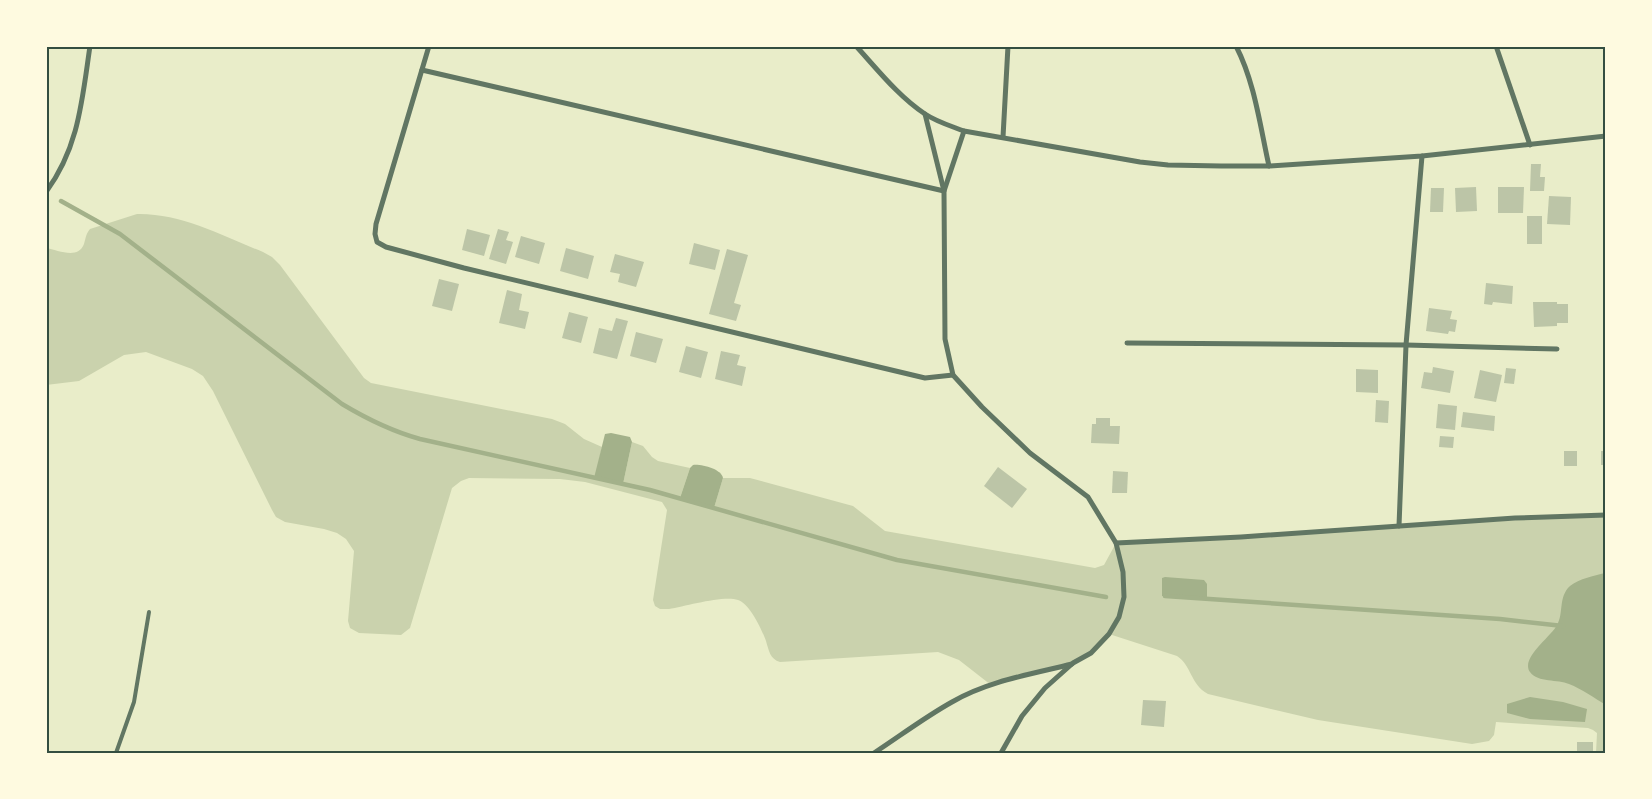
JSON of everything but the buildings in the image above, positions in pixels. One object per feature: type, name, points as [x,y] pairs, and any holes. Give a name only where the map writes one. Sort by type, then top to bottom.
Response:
[{"type":"street","points":[[46,192],[61,168],[78,124],[90,46]]},
{"type":"street","points":[[429,46],[376,224],[375,234],[377,242],[386,247],[474,271],[925,378],[953,375]]},
{"type":"street","points":[[856,46],[887,80],[924,114],[939,122],[964,131],[1140,162],[1168,165],[1269,166],[1422,156],[1606,136]]},
{"type":"street","points":[[1003,137],[1008,46]]},
{"type":"street","points":[[1236,46],[1252,87],[1269,166]]},
{"type":"street","points":[[1496,46],[1530,145]]},
{"type":"street","points":[[422,70],[944,191]]},
{"type":"street","points":[[924,114],[944,191],[945,339],[953,375],[982,408],[1030,453],[1088,497],[1116,543],[1123,572],[1124,597],[1119,617],[1109,634],[1091,653],[1073,664],[1045,688],[1031,704],[1001,753]]},
{"type":"street","points":[[944,191],[964,131]]},
{"type":"street","points":[[1399,526],[1406,344],[1422,156]]},
{"type":"street","points":[[1127,344],[1406,344],[1557,349]]},
{"type":"street","points":[[1116,543],[1241,537],[1515,518],[1606,516]]},
{"type":"street","points":[[874,753],[952,702],[971,693],[1010,679],[1073,664]]},
{"type":"lane","points":[[116,753],[134,702],[149,612]]},
{"type":"shaded area","points":[[137,214],[170,217],[186,221],[272,257],[280,265],[364,378],[371,383],[552,419],[565,424],[584,439],[602,447],[595,478],[623,484],[632,442],[643,446],[658,461],[690,468],[680,498],[714,508],[723,478],[750,478],[853,506],[885,531],[1095,568],[1104,565],[1116,543],[1606,515],[1606,753],[1596,753],[1597,733],[1588,728],[1496,722],[1494,735],[1489,741],[1472,744],[1318,720],[1208,694],[1202,690],[1186,665],[1177,656],[1109,634],[1091,653],[1073,663],[991,685],[959,660],[938,652],[780,662],[770,654],[762,631],[751,612],[738,600],[714,600],[669,609],[660,609],[655,606],[653,600],[667,510],[662,502],[585,482],[560,479],[469,478],[461,481],[452,488],[410,628],[401,635],[359,633],[350,628],[348,621],[354,551],[346,539],[337,533],[285,522],[276,517],[213,391],[203,376],[192,369],[146,352],[124,355],[79,381],[46,385],[46,248],[67,253],[77,252],[84,244],[90,229]]},
{"type":"shaded area","points":[[611,433],[630,437],[632,442],[623,484],[594,478],[605,434]]},
{"type":"shaded area","points":[[693,465],[711,468],[722,475],[723,478],[714,508],[680,498],[690,468]]},
{"type":"shaded area","points":[[1606,573],[1606,705],[1564,682],[1538,678],[1530,672],[1528,666],[1533,654],[1557,625],[1566,590],[1578,581]]},
{"type":"shaded area","points":[[1162,578],[1204,580],[1207,584],[1207,599],[1162,596]]},
{"type":"shaded area","points":[[1530,697],[1563,702],[1587,709],[1585,722],[1530,719],[1507,713],[1507,704]]},
{"type":"waterway","points":[[61,201],[120,234],[342,404],[370,420],[399,432],[420,439],[650,490],[897,560],[1106,597]]},
{"type":"waterway","points":[[1165,596],[1500,619],[1563,626]]}]
